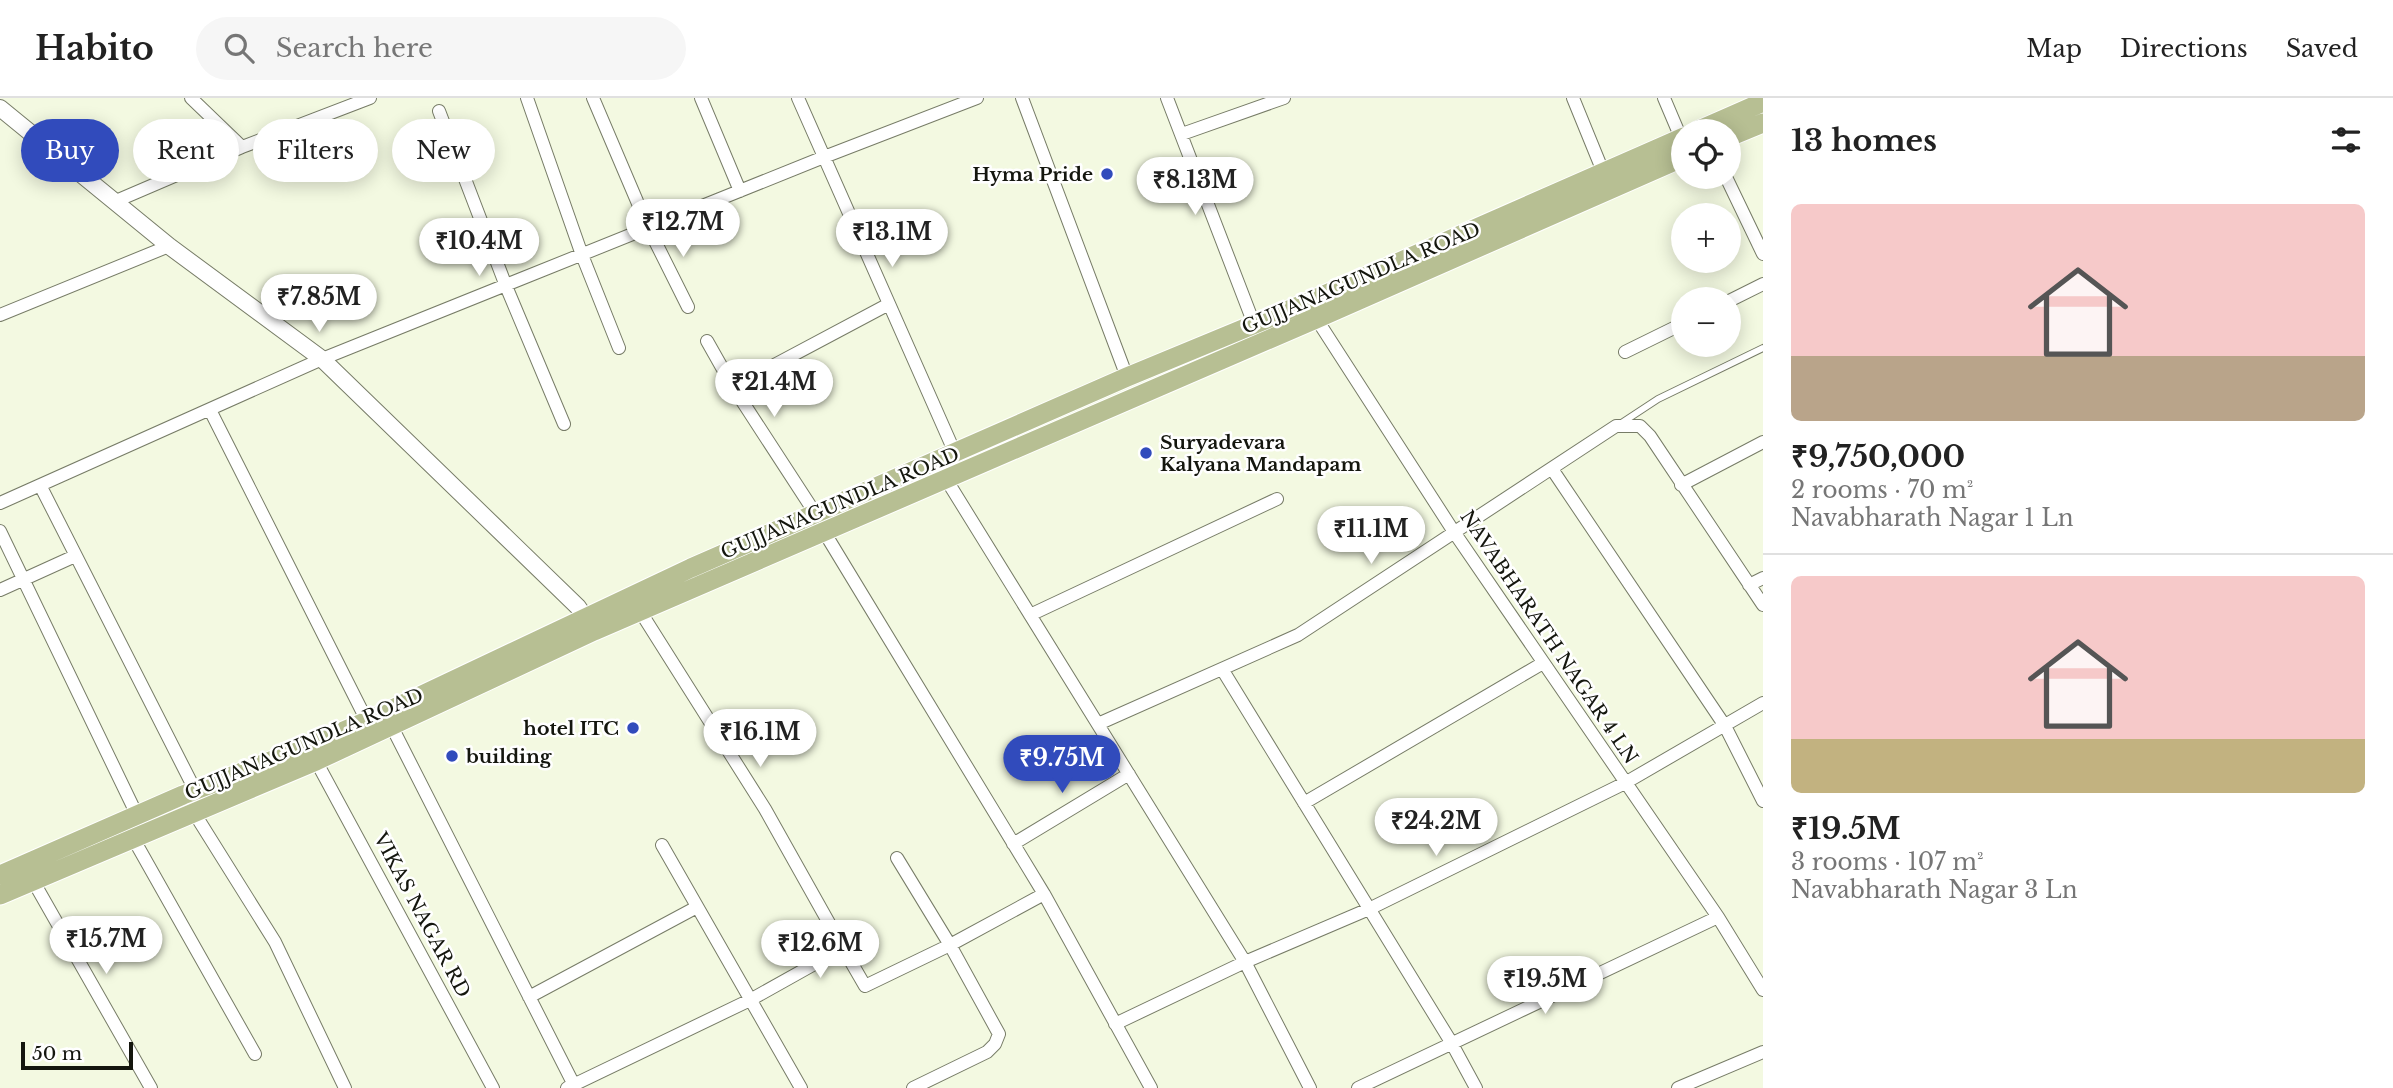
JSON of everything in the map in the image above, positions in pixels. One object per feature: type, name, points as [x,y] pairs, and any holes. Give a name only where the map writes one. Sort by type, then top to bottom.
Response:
[{"type":"main road","name":"GUJJANAGUNDLA ROAD","points":[[1732,119],[1759,107]]},
{"type":"main road","name":"GUJJANAGUNDLA ROAD","points":[[1741,125],[1759,107]]},
{"type":"main road","name":"GUJJANAGUNDLA ROAD","points":[[0,895],[32,879],[392,727],[589,624],[640,611],[955,453],[1254,324],[1312,311],[1604,174],[1671,146]]},
{"type":"main road","name":"GUJJANAGUNDLA ROAD","points":[[0,875],[189,793],[304,748],[819,522],[946,479],[1671,147]]},
{"type":"street","points":[[191,98],[242,147]]},
{"type":"street","points":[[116,201],[242,147],[370,98]]},
{"type":"street","points":[[527,98],[582,255],[619,348]]},
{"type":"street","points":[[593,98],[648,227],[688,307]]},
{"type":"street","points":[[701,98],[740,191]]},
{"type":"street","points":[[797,98],[955,453]]},
{"type":"street","points":[[0,503],[322,359],[977,98]]},
{"type":"street","points":[[1022,98],[1128,377]]},
{"type":"street","points":[[1167,98],[1254,324]]},
{"type":"street","points":[[1182,134],[1284,98]]},
{"type":"street","points":[[1573,98],[1604,174]]},
{"type":"street","points":[[1664,98],[1679,119]]},
{"type":"street","points":[[0,108],[169,246],[322,359],[589,624]]},
{"type":"street","points":[[439,111],[506,286],[564,424]]},
{"type":"street","points":[[1732,189],[1763,254]]},
{"type":"street","points":[[0,315],[169,246]]},
{"type":"street","points":[[1741,295],[1763,284]]},
{"type":"street","points":[[733,387],[889,304]]},
{"type":"street","name":"NAVABHARATH NAGAR 4 LN","points":[[1312,311],[1454,531],[1718,916],[1763,990]]},
{"type":"street","points":[[1625,352],[1671,329]]},
{"type":"street","points":[[707,341],[1044,894],[1150,1088]]},
{"type":"street","points":[[210,410],[368,720]]},
{"type":"street","points":[[1098,724],[1298,635],[1616,426],[1640,426],[1650,436],[1763,605]]},
{"type":"street","points":[[1681,485],[1763,442]]},
{"type":"street","points":[[1552,469],[1725,726],[1763,802]]},
{"type":"street","points":[[946,479],[1245,962],[1310,1088]]},
{"type":"street","points":[[40,485],[189,793],[192,813],[275,942],[345,1088]]},
{"type":"street","points":[[1030,615],[1277,499]]},
{"type":"street","points":[[0,531],[137,816]]},
{"type":"street","points":[[0,590],[75,556]]},
{"type":"street","points":[[1749,585],[1763,578]]},
{"type":"street","points":[[640,611],[765,809],[865,986],[950,946],[1044,894]]},
{"type":"street","points":[[1304,803],[1543,663]]},
{"type":"street","points":[[1222,669],[1451,1042],[1476,1088]]},
{"type":"street","points":[[1115,1024],[1245,962],[1370,909],[1625,783],[1763,703]]},
{"type":"street","points":[[392,727],[571,1086],[750,1000],[844,948]]},
{"type":"street","name":"VIKAS NAGAR RD","points":[[316,761],[493,1088]]},
{"type":"street","points":[[1013,844],[1129,774]]},
{"type":"street","points":[[133,838],[255,1054]]},
{"type":"street","points":[[662,845],[801,1088]]},
{"type":"street","points":[[897,858],[999,1034],[995,1045],[986,1052],[913,1088]]},
{"type":"street","points":[[32,879],[151,1088]]},
{"type":"street","points":[[529,998],[697,907]]},
{"type":"street","points":[[1358,1088],[1718,916]]},
{"type":"street","points":[[1678,1088],[1763,1052]]},
{"type":"lane","points":[[1616,426],[1658,399],[1763,348]]},
{"type":"place","name":"Hyma Pride","points":[[1107,174]]},
{"type":"place","name":"Suryadevara Kalyana Mandapam","points":[[1146,453]]},
{"type":"place","name":"hotel ITC","points":[[633,728]]},
{"type":"place","name":"building","points":[[452,756]]}]
